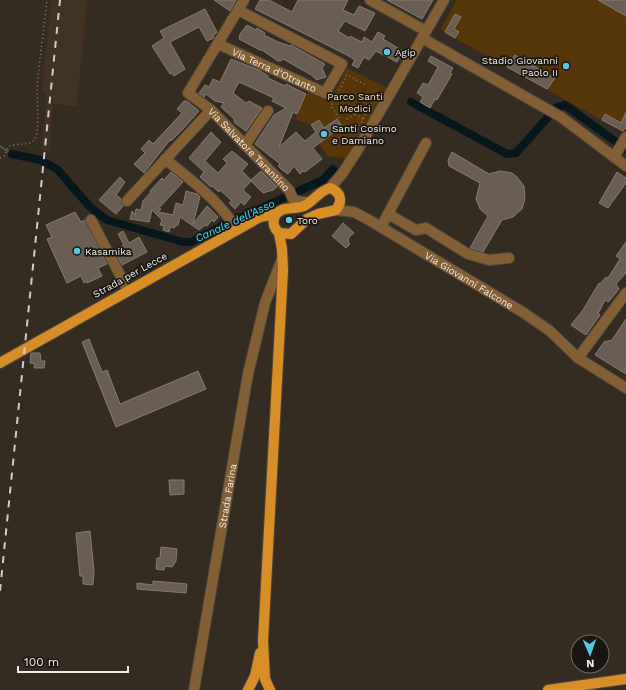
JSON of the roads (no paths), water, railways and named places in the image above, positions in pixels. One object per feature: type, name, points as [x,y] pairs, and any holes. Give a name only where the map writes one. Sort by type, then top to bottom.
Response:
[{"type":"main road","name":"Strada per Lecce","points":[[0,363],[128,290],[233,224],[249,224],[260,217],[275,214],[280,210],[298,208],[310,202],[323,190],[336,193]]},
{"type":"main road","points":[[270,690],[265,679],[263,641],[283,270],[291,234],[307,219],[318,214],[336,210],[339,206],[336,193]]},
{"type":"main road","points":[[275,214],[273,222],[282,249],[283,270]]},
{"type":"main road","points":[[249,224],[262,223],[277,231],[291,234]]},
{"type":"main road","points":[[248,690],[255,676],[263,641]]},
{"type":"main road","points":[[548,690],[626,679]]},
{"type":"street","points":[[218,44],[244,0]]},
{"type":"street","points":[[370,0],[424,35],[561,117],[616,155],[626,166]]},
{"type":"street","points":[[336,193],[342,174],[360,135],[424,35],[444,0]]},
{"type":"street","name":"Via Terra d'Otranto","points":[[218,44],[325,93],[342,64],[238,10]]},
{"type":"street","name":"Via Salvatore Tarantino","points":[[218,44],[188,94],[211,110],[291,195],[301,202],[310,202]]},
{"type":"street","points":[[126,201],[211,110]]},
{"type":"street","points":[[245,145],[268,111]]},
{"type":"street","points":[[616,155],[625,139]]},
{"type":"street","points":[[381,227],[426,143]]},
{"type":"street","points":[[165,159],[215,202],[233,224]]},
{"type":"street","name":"Via Giovanni Falcone","points":[[336,193],[354,212],[524,313],[550,331],[578,358],[626,388]]},
{"type":"street","name":"Via Giovanni Falcone","points":[[336,210],[354,212]]},
{"type":"street","points":[[388,214],[416,230],[426,228],[468,254],[489,260],[509,258]]},
{"type":"street","points":[[91,220],[128,290]]},
{"type":"street","name":"Strada Farina","points":[[194,690],[247,382],[265,303],[282,259]]},
{"type":"street","points":[[578,358],[626,293]]},
{"type":"street","points":[[265,303],[274,298],[281,297]]},
{"type":"waterway","name":"Canale dell'Asso","points":[[411,102],[507,154],[516,153],[557,107],[565,105],[626,149]]},
{"type":"waterway","points":[[0,146],[12,154]]},
{"type":"waterway","name":"Canale dell'Asso","points":[[12,154],[40,160],[57,169],[91,208],[107,220],[183,242],[191,242],[226,224],[323,180],[333,169]]},
{"type":"railway","points":[[0,591],[60,0]]},
{"type":"place","name":"Agip","points":[[387,52]]},
{"type":"place","name":"Stadio Giovanni Paolo II","points":[[566,66]]},
{"type":"place","name":"Santi Cosimo e Damiano","points":[[324,134]]},
{"type":"place","name":"Toro","points":[[289,220]]},
{"type":"place","name":"Kasamika","points":[[77,251]]},
{"type":"park label","name":"Parco Santi Medici","points":[[355,102]]}]
